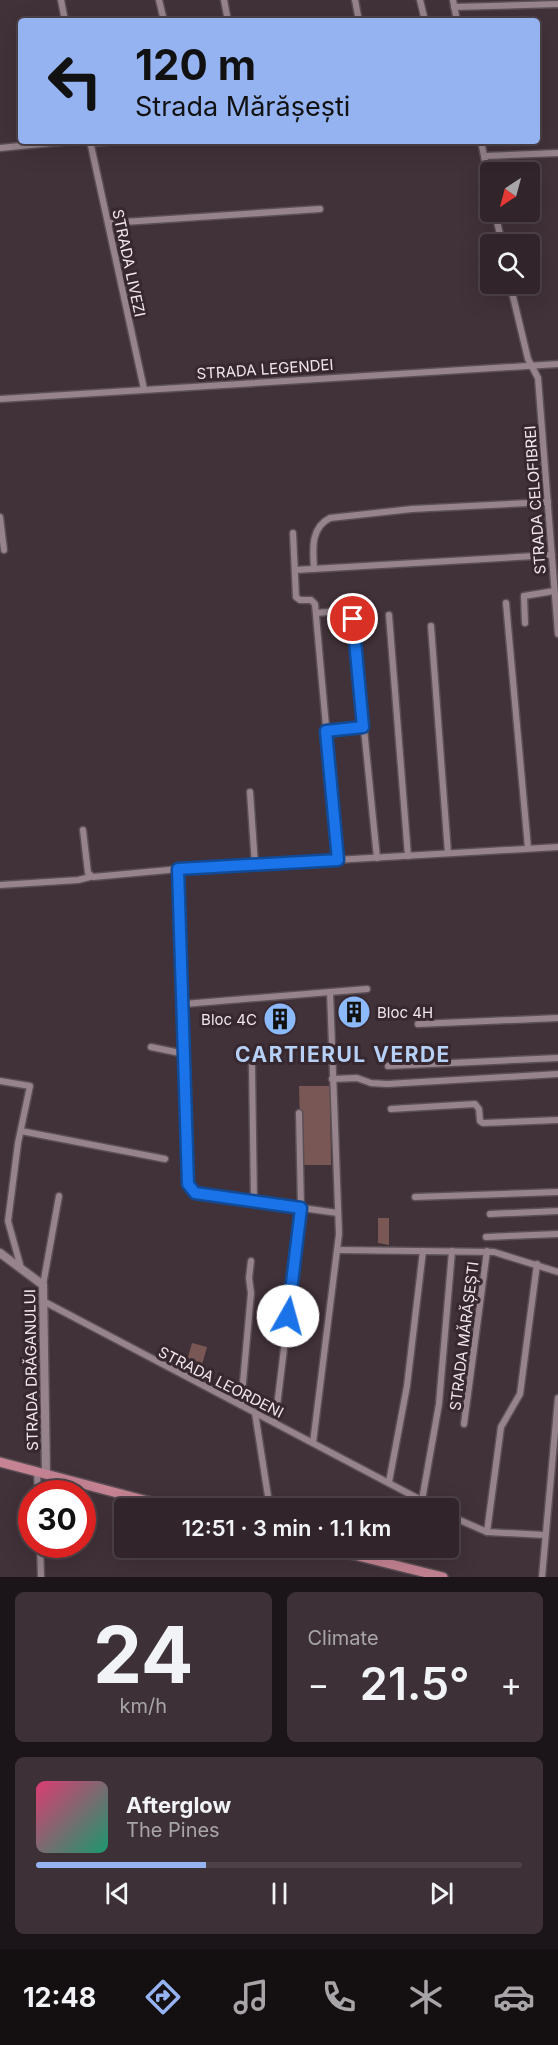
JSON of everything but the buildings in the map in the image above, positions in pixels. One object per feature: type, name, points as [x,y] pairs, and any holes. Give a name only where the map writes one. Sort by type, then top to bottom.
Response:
[{"type":"main road","points":[[0,1462],[136,1498]]},
{"type":"main road","points":[[363,1558],[443,1577]]},
{"type":"main road","points":[[408,1570],[423,1577]]},
{"type":"street","points":[[61,0],[64,18]]},
{"type":"street","points":[[159,0],[163,18]]},
{"type":"street","points":[[224,0],[227,18]]},
{"type":"street","points":[[355,0],[358,18]]},
{"type":"street","points":[[420,0],[424,18]]},
{"type":"street","points":[[453,4],[558,4]]},
{"type":"street","points":[[0,148],[41,144]]},
{"type":"street","name":"STRADA LIVEZI","points":[[91,144],[144,389]]},
{"type":"street","points":[[482,144],[486,162]]},
{"type":"street","points":[[485,156],[558,153]]},
{"type":"street","points":[[109,223],[320,209]]},
{"type":"street","name":"STRADA CELOFIBREI","points":[[512,294],[528,358],[538,378],[554,553],[554,591],[558,634]]},
{"type":"street","name":"STRADA LEGENDEI","points":[[0,399],[558,364]]},
{"type":"street","points":[[314,569],[315,537],[321,524],[330,518],[412,509],[548,502]]},
{"type":"street","points":[[0,517],[4,550]]},
{"type":"street","points":[[292,533],[296,597],[300,600],[313,601],[316,613],[338,860]]},
{"type":"street","points":[[295,570],[554,553]]},
{"type":"street","points":[[525,623],[524,596],[554,591]]},
{"type":"street","points":[[506,603],[528,848]]},
{"type":"street","points":[[316,613],[343,611],[353,619],[363,727],[367,733],[377,858]]},
{"type":"street","points":[[389,615],[408,855]]},
{"type":"street","points":[[431,626],[448,853]]},
{"type":"street","points":[[326,731],[363,727]]},
{"type":"street","points":[[250,792],[255,865]]},
{"type":"street","points":[[83,830],[90,877]]},
{"type":"street","points":[[0,885],[78,880],[178,869],[558,847]]},
{"type":"street","points":[[178,869],[188,1184],[195,1193],[338,1213]]},
{"type":"street","points":[[184,1004],[367,989]]},
{"type":"street","points":[[313,1443],[338,1250],[330,992]]},
{"type":"street","points":[[418,1024],[558,1018]]},
{"type":"street","points":[[151,1047],[185,1053]]},
{"type":"street","points":[[388,1066],[558,1058]]},
{"type":"street","points":[[252,1066],[254,1201]]},
{"type":"street","points":[[332,1079],[357,1078],[375,1084],[387,1084],[558,1074]]},
{"type":"street","points":[[0,1081],[30,1086],[8,1221],[21,1268]]},
{"type":"street","points":[[391,1109],[475,1104],[479,1109],[480,1121],[483,1123],[558,1120]]},
{"type":"street","points":[[275,1423],[301,1208],[299,1113]]},
{"type":"street","points":[[21,1131],[165,1159]]},
{"type":"street","points":[[415,1197],[558,1192]]},
{"type":"street","name":"STRADA DRĂGANULUI","points":[[41,1473],[43,1285],[59,1196]]},
{"type":"street","points":[[490,1215],[558,1211]]},
{"type":"street","points":[[486,1237],[558,1234]]},
{"type":"street","name":"STRADA MĂRĂȘEȘTI","points":[[338,1250],[487,1251],[506,1254],[558,1272]]},
{"type":"street","points":[[389,1482],[407,1386],[423,1251]]},
{"type":"street","points":[[422,1498],[439,1404],[452,1251]]},
{"type":"street","name":"STRADA MĂRĂȘEȘTI","points":[[464,1424],[487,1251]]},
{"type":"street","points":[[0,1253],[43,1285]]},
{"type":"street","points":[[241,1405],[251,1293],[249,1278],[251,1261]]},
{"type":"street","points":[[487,1532],[501,1427],[520,1395],[537,1264]]},
{"type":"street","name":"STRADA LEORDENI","points":[[43,1301],[418,1498]]},
{"type":"street","points":[[542,1577],[558,1398]]},
{"type":"street","points":[[255,1413],[268,1498]]},
{"type":"street","points":[[40,1480],[41,1473]]},
{"type":"street","points":[[459,1520],[487,1532],[546,1535]]},
{"type":"street","points":[[40,1558],[41,1577]]},
{"type":"shaded area","points":[[299,1086],[330,1086],[331,1165],[301,1165]]},
{"type":"shaded area","points":[[378,1218],[389,1218],[389,1245],[378,1243]]},
{"type":"shaded area","points":[[192,1343],[207,1347],[200,1372],[185,1368]]},
{"type":"place","name":"Bloc 4H","points":[[354,1012]]},
{"type":"place","name":"Bloc 4C","points":[[280,1019]]},
{"type":"district","name":"CARTIERUL VERDE","points":[[343,1054]]},
{"type":"route","points":[[288,1316],[301,1208],[195,1193],[189,1189],[178,869],[338,860],[326,731],[363,727],[353,619]]}]
